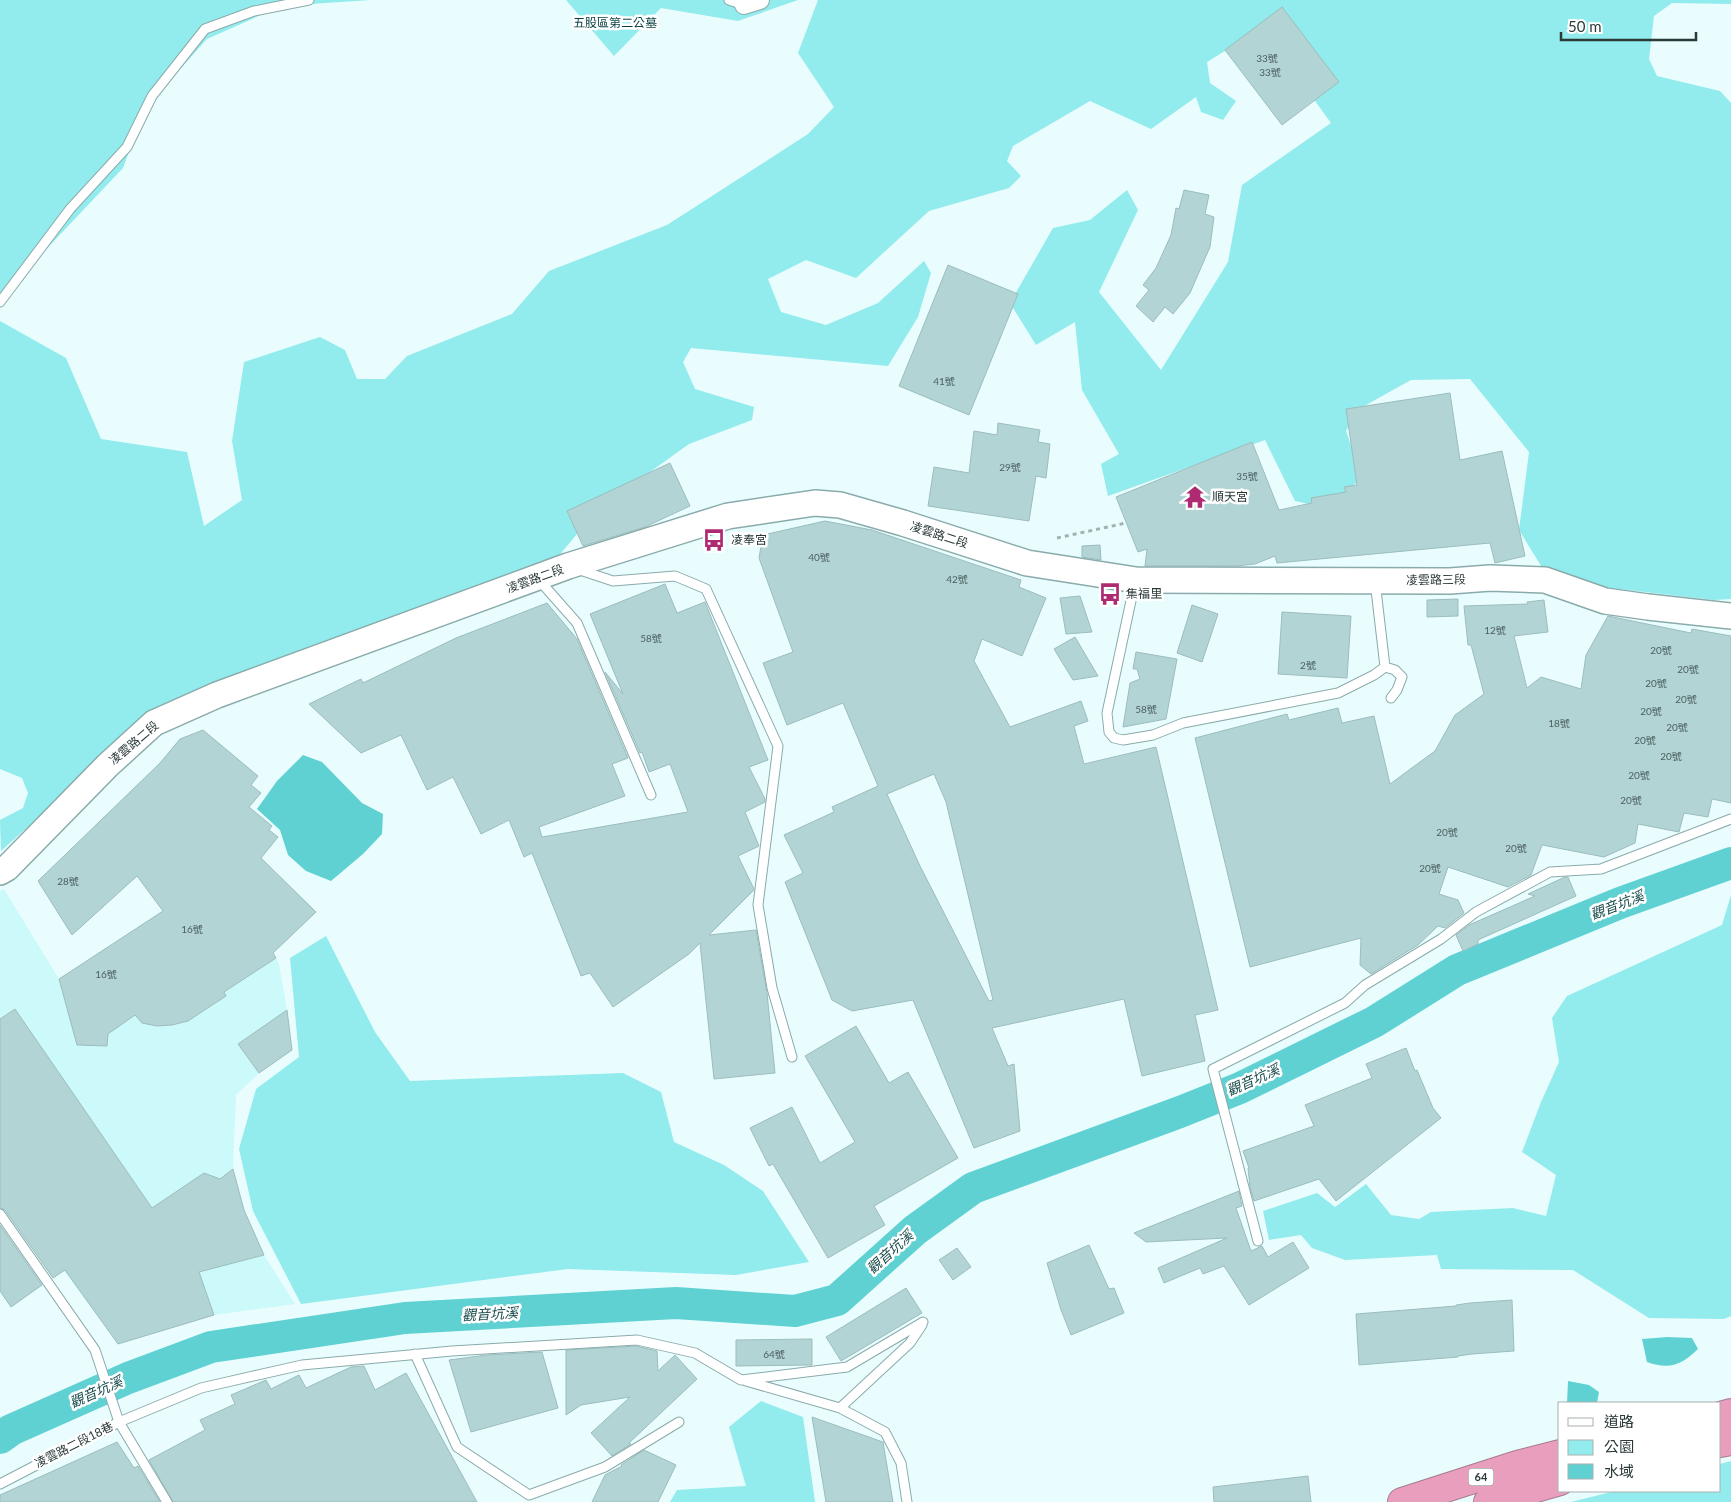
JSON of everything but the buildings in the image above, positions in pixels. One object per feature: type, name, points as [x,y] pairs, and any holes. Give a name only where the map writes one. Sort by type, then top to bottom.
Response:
[{"type":"highway","name":"64","points":[[1402,1502],[1517,1465],[1558,1455]]},
{"type":"highway","name":"64","points":[[1488,1502],[1558,1482]]},
{"type":"street","name":"凌雲路二段","points":[[0,872],[7,868],[108,765],[154,723],[216,695],[568,566],[728,516],[814,503],[840,505],[1027,563],[1136,580]]},
{"type":"street","name":"凌雲路三段","points":[[1136,580],[1450,581],[1490,578],[1545,580],[1605,601],[1648,608],[1731,616]]},
{"type":"lane","points":[[0,302],[70,209],[127,147],[152,96],[205,29],[254,11],[309,0]]},
{"type":"lane","points":[[568,566],[612,581],[675,576],[706,589],[778,746],[758,905],[772,988],[792,1057]]},
{"type":"lane","points":[[537,578],[577,623],[651,795]]},
{"type":"lane","points":[[1136,580],[1106,713],[1109,732],[1114,738],[1123,740],[1153,735],[1183,723],[1338,693],[1374,675],[1385,667]]},
{"type":"lane","points":[[1375,581],[1385,667]]},
{"type":"lane","points":[[1385,667],[1395,670],[1402,677],[1397,690],[1390,698]]},
{"type":"lane","points":[[1258,1241],[1213,1069],[1345,1003],[1365,985],[1441,939],[1476,912],[1550,872],[1602,869],[1731,819]]},
{"type":"lane","points":[[0,1214],[95,1350],[119,1422],[201,1388],[302,1365],[415,1354],[637,1340],[695,1353],[741,1380],[840,1408],[885,1432],[901,1464],[907,1502]]},
{"type":"lane","points":[[741,1380],[847,1367],[923,1322],[910,1342],[840,1408]]},
{"type":"lane","points":[[415,1354],[457,1447],[528,1495],[605,1467],[679,1422]]},
{"type":"lane","name":"凌雲路二段18巷","points":[[0,1484],[119,1422],[167,1502]]},
{"type":"path","points":[[1056,538],[1126,523]]},
{"type":"shaded area","points":[[4,889],[59,979],[106,1046],[108,1034],[135,1015],[142,1023],[157,1026],[188,1021],[226,996],[224,992],[276,958],[279,964],[287,1010],[238,1044],[259,1073],[236,1095],[233,1169],[244,1210],[264,1255],[295,1304],[214,1315],[118,1344],[0,1184],[0,891]]},
{"type":"green space","points":[[0,0],[370,0],[281,6],[207,39],[146,107],[123,168],[0,298]]},
{"type":"green space","name":"五股區第二公墓","points":[[566,0],[798,0],[738,21],[661,8],[614,56]]},
{"type":"green space","points":[[818,0],[1731,0],[1731,4],[1672,3],[1654,16],[1649,59],[1657,76],[1720,91],[1731,103],[1731,599],[1714,600],[1576,584],[1543,569],[1519,530],[1529,452],[1470,379],[1411,380],[1357,410],[1346,431],[1362,478],[1327,508],[1295,501],[1265,440],[1108,496],[1101,464],[1119,454],[1082,390],[1075,322],[1036,345],[1010,303],[1053,228],[1090,220],[1127,190],[1138,210],[1099,292],[1161,370],[1228,262],[1242,185],[1331,123],[1262,28],[1207,62],[1210,83],[1236,101],[1223,120],[1201,112],[1196,97],[1151,129],[1090,101],[1013,146],[1007,161],[1021,176],[1009,188],[929,211],[856,278],[806,260],[768,279],[781,312],[826,325],[878,303],[924,261],[931,273],[918,317],[888,366],[691,348],[683,362],[695,389],[754,407],[752,420],[689,444],[597,510],[556,559],[162,706],[1,851],[0,820],[23,808],[28,793],[22,778],[0,769],[0,321],[66,358],[101,439],[187,452],[204,526],[242,500],[232,441],[244,362],[320,337],[345,350],[357,379],[385,379],[407,356],[512,314],[549,271],[667,225],[808,134],[834,107],[798,53]]},
{"type":"green space","points":[[1731,895],[1731,1316],[1724,1319],[1649,1318],[1573,1270],[1441,1269],[1437,1255],[1345,1260],[1312,1248],[1301,1235],[1269,1240],[1263,1211],[1317,1193],[1335,1207],[1366,1184],[1391,1215],[1419,1219],[1431,1212],[1513,1208],[1546,1216],[1556,1175],[1522,1152],[1559,1062],[1552,1018],[1567,996],[1722,925]]},
{"type":"green space","points":[[326,936],[375,1032],[410,1081],[623,1073],[661,1092],[674,1142],[724,1165],[763,1191],[809,1262],[736,1275],[568,1269],[301,1304],[253,1211],[239,1149],[256,1089],[299,1057],[290,958]]},
{"type":"green space","points":[[761,1401],[803,1417],[815,1502],[670,1502],[677,1490],[746,1486],[729,1427]]},
{"type":"green space","points":[[1731,1461],[1731,1502],[1571,1502],[1611,1492],[1721,1492],[1721,1464]]},
{"type":"water","points":[[303,755],[322,762],[362,803],[383,814],[382,834],[363,854],[331,881],[306,871],[288,855],[280,830],[257,809],[277,781]]},
{"type":"water","points":[[1692,1338],[1698,1349],[1681,1362],[1669,1366],[1647,1362],[1642,1339]]},
{"type":"water","points":[[1568,1381],[1589,1385],[1599,1392],[1597,1402],[1567,1402]]},
{"type":"waterway","name":"觀音坑溪","points":[[0,1438],[11,1430],[128,1378],[211,1347],[405,1318],[676,1303],[795,1311],[837,1300],[915,1230],[973,1188],[1240,1088],[1374,1022],[1457,970],[1620,903],[1731,863]]},
{"type":"place","name":"順天宮","points":[[1195,497]]},
{"type":"place","name":"凌奉宮","points":[[714,540]]},
{"type":"place","name":"集福里","points":[[1110,594]]}]
